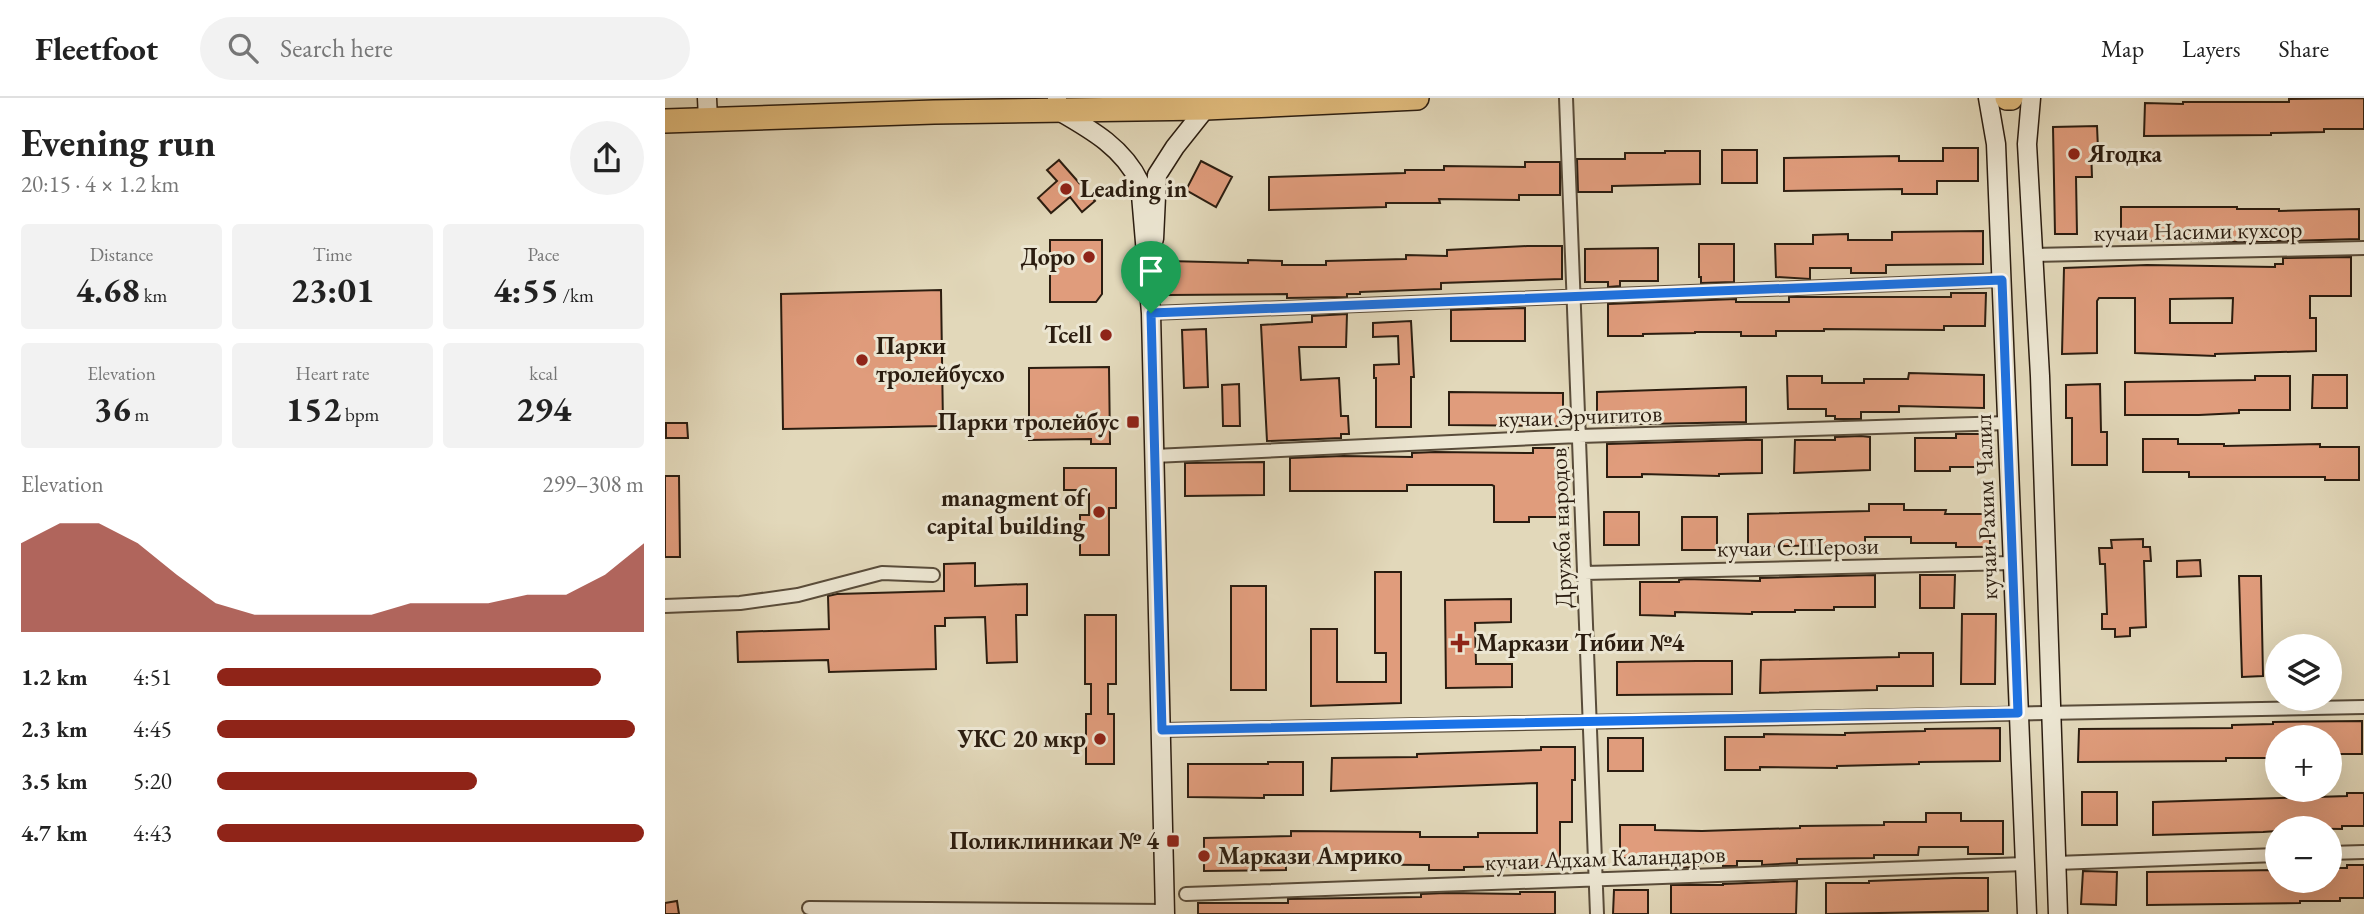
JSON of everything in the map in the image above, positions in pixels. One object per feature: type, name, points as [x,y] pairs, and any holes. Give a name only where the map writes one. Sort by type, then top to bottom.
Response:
[{"type":"highway","points":[[665,121],[707,109],[1417,98]]},
{"type":"main road","name":"кучаи Рахим Чалил","points":[[1988,98],[1996,144],[2027,914]]},
{"type":"main road","points":[[2031,98],[2027,144],[2053,713],[2058,914]]},
{"type":"main road","points":[[1151,313],[1157,175],[1206,103]]},
{"type":"main road","points":[[1057,104],[1094,130],[1121,154],[1134,170],[1140,183],[1151,313],[1162,730],[1161,913]]},
{"type":"street","name":"Дружба народов","points":[[1566,98],[1597,914]]},
{"type":"street","name":"кучаи Насими кухсор","points":[[2033,255],[2364,248]]},
{"type":"street","points":[[1151,313],[2002,280]]},
{"type":"street","name":"кучаи Эрчигитов","points":[[1154,456],[1579,436],[2008,423]]},
{"type":"street","name":"кучаи С.Шерози","points":[[1584,573],[2013,563]]},
{"type":"street","points":[[665,606],[740,603],[798,595],[882,573],[933,575]]},
{"type":"street","points":[[1162,730],[2364,707]]},
{"type":"street","points":[[2342,853],[2364,852]]},
{"type":"street","points":[[2056,863],[2265,855]]},
{"type":"street","name":"кучаи Адхам Каландаров","points":[[1186,894],[2025,864]]},
{"type":"street","points":[[809,908],[1161,913]]},
{"type":"building","points":[[2364,98],[2364,129],[2324,129],[2324,132],[2271,135],[2144,136],[2145,103],[2289,102],[2289,99]]},
{"type":"building","points":[[2097,126],[2098,149],[2091,149],[2092,177],[2076,177],[2077,234],[2055,234],[2053,127]]},
{"type":"building","points":[[1943,148],[1978,148],[1978,181],[1937,181],[1937,194],[1902,194],[1902,189],[1784,191],[1784,158],[1899,156],[1899,161],[1943,161]]},
{"type":"building","points":[[1722,150],[1757,150],[1757,183],[1722,183]]},
{"type":"building","points":[[1700,151],[1700,184],[1612,186],[1612,192],[1578,192],[1577,159],[1625,159],[1625,153]]},
{"type":"building","name":"Leading in","points":[[1059,160],[1095,201],[1082,212],[1070,197],[1051,213],[1038,198],[1057,181],[1047,170]]},
{"type":"building","points":[[1201,161],[1232,177],[1216,207],[1186,190]]},
{"type":"building","points":[[1525,162],[1560,162],[1560,195],[1519,195],[1519,200],[1439,199],[1440,203],[1386,203],[1386,207],[1269,210],[1269,177],[1405,173],[1405,170],[1444,170],[1444,166],[1525,167]]},
{"type":"building","points":[[2121,207],[2237,207],[2279,211],[2359,209],[2359,239],[2245,242],[2121,240]]},
{"type":"building","points":[[1983,231],[1983,264],[1886,265],[1886,273],[1851,273],[1851,268],[1810,268],[1810,279],[1776,277],[1775,244],[1813,244],[1813,235],[1848,234],[1848,240],[1892,240],[1892,232]]},
{"type":"building","points":[[1050,240],[1102,240],[1102,294],[1096,302],[1050,302]]},
{"type":"building","points":[[1699,244],[1734,244],[1734,282],[1701,283]]},
{"type":"building","points":[[1562,246],[1562,279],[1441,283],[1441,289],[1360,292],[1347,294],[1347,297],[1287,298],[1287,294],[1168,295],[1168,261],[1248,263],[1248,260],[1282,261],[1282,265],[1326,265],[1326,261],[1406,259],[1406,255],[1447,256],[1447,250]]},
{"type":"building","points":[[1658,248],[1658,281],[1620,281],[1620,286],[1608,287],[1608,282],[1585,282],[1585,249]]},
{"type":"building","points":[[2351,257],[2351,296],[2310,296],[2310,318],[2316,318],[2316,351],[2215,356],[2135,353],[2135,298],[2099,298],[2097,353],[2062,354],[2064,268],[2147,265],[2275,267],[2275,264],[2283,264],[2283,258]],"holes":[[[2233,298],[2232,323],[2170,323],[2170,299]]]},
{"type":"building","name":"Парки тролейбусхо","points":[[941,290],[943,426],[783,429],[781,294]]},
{"type":"building","points":[[1951,293],[1986,293],[1985,326],[1944,326],[1944,330],[1776,331],[1776,336],[1741,336],[1741,332],[1695,332],[1608,336],[1608,304],[1736,299],[1736,302],[1789,302],[1789,297],[1951,297]]},
{"type":"building","points":[[1525,308],[1525,341],[1451,341],[1451,310]]},
{"type":"building","points":[[1347,314],[1346,347],[1299,347],[1301,380],[1339,378],[1341,416],[1348,416],[1349,434],[1341,434],[1341,438],[1267,441],[1261,325],[1312,322],[1312,316]]},
{"type":"building","points":[[1411,321],[1414,377],[1411,377],[1411,427],[1376,427],[1374,365],[1399,364],[1398,336],[1373,337],[1373,323]]},
{"type":"building","points":[[1206,329],[1208,387],[1184,388],[1182,330]]},
{"type":"building","points":[[1109,367],[1110,444],[1091,444],[1091,439],[1029,440],[1029,368]]},
{"type":"building","points":[[1909,373],[1984,375],[1984,408],[1899,406],[1899,412],[1861,412],[1861,419],[1835,419],[1835,416],[1826,416],[1826,409],[1788,409],[1787,376],[1822,376],[1822,383],[1864,383],[1864,379],[1908,379]]},
{"type":"building","points":[[2313,375],[2347,375],[2347,408],[2312,408]]},
{"type":"building","points":[[2255,376],[2290,376],[2290,410],[2239,410],[2239,413],[2199,415],[2125,415],[2125,382],[2255,380]]},
{"type":"building","points":[[1239,384],[1240,426],[1223,426],[1222,385]]},
{"type":"building","points":[[2100,384],[2101,432],[2107,432],[2107,465],[2072,465],[2072,418],[2066,418],[2066,385]]},
{"type":"building","points":[[1746,387],[1746,422],[1597,425],[1597,392]]},
{"type":"building","points":[[1449,392],[1563,393],[1563,426],[1449,425]]},
{"type":"building","points":[[666,423],[687,423],[688,438],[666,438]]},
{"type":"building","points":[[1956,434],[1991,434],[1990,467],[1950,467],[1950,471],[1915,471],[1915,438],[1956,438]]},
{"type":"building","points":[[1835,437],[1870,437],[1870,470],[1794,473],[1795,440],[1835,440]]},
{"type":"building","points":[[2143,439],[2178,439],[2178,444],[2224,446],[2320,444],[2320,447],[2359,447],[2359,480],[2325,480],[2325,477],[2189,477],[2189,472],[2143,472]]},
{"type":"building","points":[[1762,440],[1762,473],[1607,477],[1607,444]]},
{"type":"building","points":[[1533,448],[1568,448],[1567,517],[1529,517],[1529,522],[1494,522],[1492,485],[1407,485],[1407,491],[1290,491],[1290,458],[1412,457],[1412,453],[1435,452],[1533,453]]},
{"type":"building","points":[[1264,462],[1264,495],[1185,496],[1185,463]]},
{"type":"building","name":"managment of capital building","points":[[1064,468],[1116,468],[1116,508],[1109,508],[1109,555],[1080,555],[1080,515],[1089,515],[1089,490],[1064,490]]},
{"type":"building","points":[[665,476],[679,476],[680,557],[665,557]]},
{"type":"building","points":[[1869,504],[1904,504],[1904,510],[1946,510],[1945,514],[1990,514],[1990,547],[1956,547],[1956,543],[1911,543],[1911,537],[1865,537],[1865,544],[1748,547],[1748,514],[1869,511]]},
{"type":"building","points":[[1604,512],[1639,512],[1639,545],[1604,545]]},
{"type":"building","points":[[1682,517],[1717,517],[1717,550],[1682,550]]},
{"type":"building","points":[[2143,539],[2143,547],[2150,547],[2151,561],[2144,561],[2146,627],[2130,628],[2130,636],[2115,637],[2115,629],[2102,629],[2102,614],[2107,614],[2105,564],[2100,564],[2099,548],[2112,548],[2111,540]]},
{"type":"building","points":[[2200,560],[2201,576],[2177,577],[2177,561]]},
{"type":"building","points":[[975,563],[975,586],[1027,584],[1027,615],[1016,615],[1017,662],[987,663],[985,617],[945,618],[945,626],[935,626],[936,669],[829,672],[828,660],[738,662],[737,632],[829,629],[828,596],[944,591],[944,564]]},
{"type":"building","points":[[1375,572],[1401,572],[1401,703],[1311,706],[1311,629],[1337,629],[1337,682],[1386,682],[1386,653],[1375,653]]},
{"type":"building","points":[[1875,575],[1875,607],[1834,607],[1834,610],[1752,614],[1675,612],[1675,616],[1640,615],[1640,582],[1679,582],[1685,579],[1760,581],[1760,578]]},
{"type":"building","points":[[1920,575],[1955,575],[1954,608],[1920,608]]},
{"type":"building","points":[[2239,576],[2261,576],[2263,676],[2242,677]]},
{"type":"building","points":[[1231,586],[1266,586],[1266,690],[1231,690]]},
{"type":"building","name":"Маркази Тибии №4","points":[[1511,599],[1511,622],[1475,623],[1476,664],[1512,664],[1512,687],[1446,688],[1445,600]]},
{"type":"building","points":[[1962,614],[1996,614],[1995,684],[1961,684]]},
{"type":"building","points":[[1085,615],[1116,615],[1116,684],[1108,684],[1108,714],[1114,714],[1114,764],[1086,764],[1086,714],[1091,714],[1091,684],[1085,684]]},
{"type":"building","points":[[1899,653],[1933,653],[1933,686],[1877,686],[1877,690],[1760,693],[1761,660],[1899,657]]},
{"type":"building","points":[[1732,661],[1732,694],[1617,695],[1617,662]]},
{"type":"building","points":[[2362,721],[2362,754],[2342,754],[2342,725],[2265,725],[2265,758],[2226,758],[2226,761],[2078,762],[2079,729],[2232,728],[2232,725]]},
{"type":"building","points":[[2000,728],[2000,761],[1725,770],[1725,737]]},
{"type":"building","points":[[1608,738],[1643,738],[1643,771],[1608,771]]},
{"type":"building","points":[[1541,747],[1575,747],[1572,822],[1560,822],[1560,866],[1429,870],[1429,865],[1286,864],[1286,870],[1204,871],[1204,838],[1291,836],[1291,831],[1420,832],[1420,837],[1537,833],[1537,783],[1331,791],[1332,758],[1417,757],[1417,754],[1541,750]]},
{"type":"building","points":[[1303,762],[1303,795],[1264,795],[1264,798],[1188,797],[1188,764]]},
{"type":"building","points":[[2082,792],[2117,792],[2117,825],[2082,825]]},
{"type":"building","points":[[2347,793],[2364,793],[2364,826],[2342,826],[2342,816],[2265,816],[2265,832],[2153,835],[2153,802],[2265,799],[2265,802],[2342,802],[2342,796],[2347,796]]},
{"type":"building","points":[[1926,813],[1961,813],[1961,821],[2003,821],[2003,854],[1968,854],[1968,847],[1919,847],[1918,855],[1797,859],[1797,863],[1762,865],[1762,861],[1737,861],[1737,866],[1698,863],[1698,867],[1671,868],[1671,864],[1664,864],[1664,858],[1620,858],[1620,825],[1655,825],[1655,830],[1702,831],[1884,825],[1884,822],[1926,822]]},
{"type":"building","points":[[2347,865],[2364,865],[2364,898],[2300,903],[2147,905],[2147,872],[2265,870],[2265,893],[2342,893],[2342,868],[2347,868]]},
{"type":"building","points":[[2083,871],[2117,872],[2116,905],[2081,904]]},
{"type":"building","points":[[1988,878],[1988,911],[1826,914],[1826,883]]},
{"type":"building","points":[[1797,881],[1796,914],[1671,914],[1671,885]]},
{"type":"building","points":[[1614,890],[1648,890],[1648,914],[1613,914]]},
{"type":"building","points":[[1555,892],[1555,914],[1198,914],[1198,903],[1288,903],[1288,899]]},
{"type":"building","points":[[677,901],[679,914],[665,914],[665,903]]},
{"type":"place","name":"Ягодка","points":[[2074,154]]},
{"type":"place","name":"Leading in","points":[[1066,189]]},
{"type":"place","name":"Доро","points":[[1089,257]]},
{"type":"place","name":"Tcell","points":[[1106,335]]},
{"type":"place","name":"Парки тролейбусхо","points":[[862,360]]},
{"type":"place","name":"Парки тролейбус","points":[[1133,422]]},
{"type":"place","name":"managment of capital building","points":[[1099,512]]},
{"type":"place","name":"Маркази Тибии №4","points":[[1460,643]]},
{"type":"place","name":"УКС 20 мкр","points":[[1100,739]]},
{"type":"place","name":"Поликлиникаи № 4","points":[[1173,841]]},
{"type":"place","name":"Маркази Амрико","points":[[1204,856]]},
{"type":"route","points":[[2002,280],[2018,713],[1162,730],[1151,313],[2002,280]]}]
